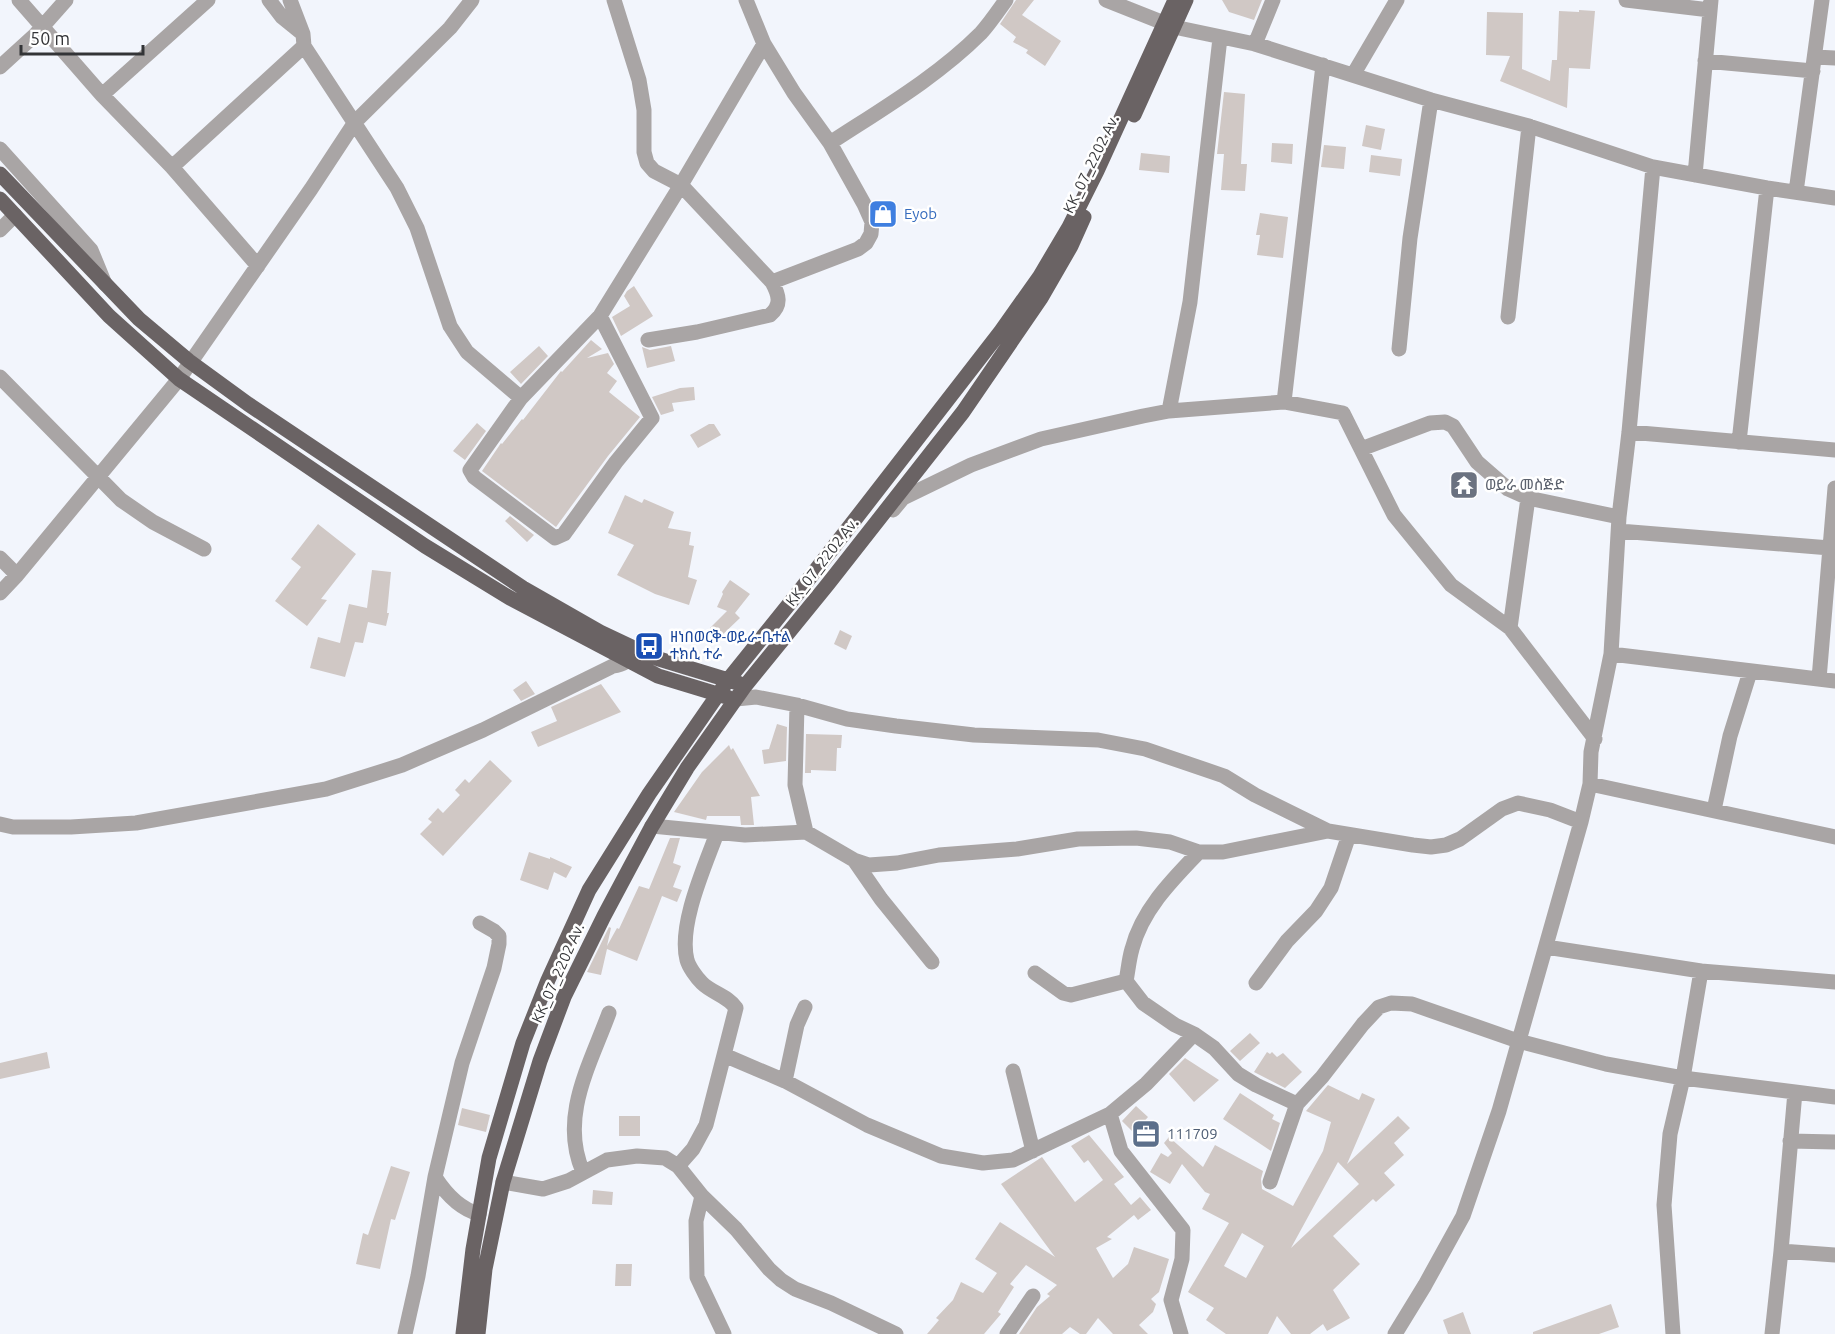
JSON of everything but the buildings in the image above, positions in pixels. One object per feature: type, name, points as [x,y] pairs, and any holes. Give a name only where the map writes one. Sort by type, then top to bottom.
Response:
[{"type":"main road","points":[[463,1334],[473,1249],[489,1158],[524,1043],[560,953],[589,891],[649,795],[728,680],[987,350],[1040,276],[1069,227],[1169,26],[1175,0]]},
{"type":"main road","name":"KK_07_2202 Av.","points":[[478,1334],[485,1269],[503,1182],[540,1061],[564,997],[604,916],[652,826],[687,768],[745,686],[963,412],[1041,298],[1071,246],[1153,77],[1169,26],[1186,0]]},
{"type":"main road","points":[[0,174],[139,319],[189,361],[248,404],[523,588],[600,632],[658,676],[736,699]]},
{"type":"main road","points":[[0,199],[5,222],[179,379],[425,546],[510,598],[632,655],[659,658],[745,686]]},
{"type":"street","points":[[19,0],[102,95],[172,167],[258,266]]},
{"type":"street","points":[[0,67],[66,0]]},
{"type":"street","points":[[102,95],[208,0]]},
{"type":"street","points":[[268,0],[304,40],[397,188],[417,228],[450,326],[467,352],[520,398]]},
{"type":"street","points":[[290,0],[304,40]]},
{"type":"street","points":[[0,593],[179,379],[189,361],[258,266],[355,122],[450,28],[472,0]]},
{"type":"street","points":[[614,0],[639,80],[644,110],[644,152],[647,164],[654,171],[681,185],[772,282],[780,300],[777,310],[771,315],[648,340]]},
{"type":"street","points":[[746,0],[764,44],[794,93],[830,143],[872,222],[871,234],[866,243],[858,249],[772,282]]},
{"type":"street","points":[[830,143],[918,86],[952,59],[982,32],[1006,0]]},
{"type":"street","points":[[1106,0],[1169,26],[1255,44],[1431,100],[1529,126],[1653,167],[1835,198]]},
{"type":"street","points":[[1255,44],[1273,0]]},
{"type":"street","points":[[1353,75],[1397,0]]},
{"type":"street","points":[[1626,0],[1711,5],[1695,175]]},
{"type":"street","points":[[1796,192],[1822,0]]},
{"type":"street","points":[[1169,411],[1190,302],[1220,38]]},
{"type":"street","points":[[172,167],[304,40]]},
{"type":"street","points":[[600,316],[652,418],[560,537],[555,538],[474,477],[470,470],[520,398],[600,316],[764,44]]},
{"type":"street","points":[[1705,61],[1814,64],[1835,58]]},
{"type":"street","points":[[1284,402],[1323,65]]},
{"type":"street","points":[[1399,349],[1410,238],[1431,100]]},
{"type":"street","points":[[1508,317],[1529,126]]},
{"type":"street","points":[[0,150],[91,250],[105,284]]},
{"type":"street","points":[[1395,1334],[1463,1216],[1499,1111],[1590,784],[1591,752],[1611,654],[1619,524],[1653,167]]},
{"type":"street","points":[[1739,442],[1767,188]]},
{"type":"street","points":[[0,377],[121,500],[153,522],[204,549]]},
{"type":"street","points":[[828,584],[903,498],[971,465],[1041,439],[1169,411],[1284,402],[1342,412],[1394,515],[1451,585],[1510,628],[1595,739]]},
{"type":"street","points":[[1361,449],[1430,423],[1445,422],[1452,426],[1477,462],[1490,475],[1508,489],[1528,498],[1619,524],[1830,548]]},
{"type":"street","points":[[1629,432],[1835,450]]},
{"type":"street","points":[[1819,679],[1835,488]]},
{"type":"street","points":[[1510,628],[1528,498]]},
{"type":"street","points":[[0,558],[17,575]]},
{"type":"street","points":[[1611,654],[1835,681]]},
{"type":"street","points":[[0,824],[13,827],[71,827],[136,823],[326,789],[402,765],[483,730],[613,666],[621,665],[632,655]]},
{"type":"street","points":[[1714,810],[1730,736],[1750,672]]},
{"type":"street","points":[[745,686],[756,698]]},
{"type":"street","points":[[736,699],[756,698],[797,705],[847,719],[896,726],[974,735],[1098,740],[1145,749],[1224,776],[1255,795],[1328,831],[1413,845],[1431,847],[1446,845],[1460,839],[1502,809],[1518,803],[1550,810],[1581,822]]},
{"type":"street","points":[[797,705],[795,785],[806,832]]},
{"type":"street","points":[[1590,784],[1835,837]]},
{"type":"street","points":[[652,826],[745,835],[806,832],[854,860],[869,865],[897,863],[939,855],[1017,849],[1078,839],[1136,838],[1170,842],[1199,852],[1223,852],[1328,831]]},
{"type":"street","points":[[678,1166],[693,1149],[706,1125],[736,1008],[732,1002],[703,984],[687,961],[685,944],[690,908],[717,833]]},
{"type":"street","points":[[1256,983],[1287,940],[1316,911],[1326,896],[1339,867],[1349,835]]},
{"type":"street","points":[[1199,852],[1169,883],[1147,914],[1132,947],[1126,981],[1143,1003],[1174,1025],[1194,1034],[1214,1048],[1238,1074],[1297,1104]]},
{"type":"street","points":[[854,860],[880,899],[932,962]]},
{"type":"street","points":[[405,1334],[418,1276],[435,1177],[462,1063],[494,968],[499,944],[499,936],[480,923]]},
{"type":"street","points":[[1546,947],[1701,971],[1835,982]]},
{"type":"street","points":[[1673,1334],[1664,1205],[1670,1134],[1683,1078],[1701,971]]},
{"type":"street","points":[[1035,973],[1063,993],[1071,995],[1126,981]]},
{"type":"street","points":[[1270,1182],[1297,1104],[1322,1077],[1363,1024],[1379,1007],[1390,1003],[1412,1004],[1518,1041],[1606,1064],[1683,1078],[1835,1096]]},
{"type":"street","points":[[785,1081],[797,1025],[805,1007]]},
{"type":"street","points":[[583,1172],[576,1155],[573,1120],[578,1098],[609,1013]]},
{"type":"street","points":[[724,1055],[785,1081],[867,1125],[941,1156],[983,1163],[1013,1160],[1110,1114],[1146,1084],[1194,1034]]},
{"type":"street","points":[[1013,1071],[1033,1151]]},
{"type":"street","points":[[1772,1334],[1795,1092]]},
{"type":"street","points":[[1110,1114],[1121,1151],[1183,1230],[1182,1258],[1171,1300],[1181,1334]]},
{"type":"street","points":[[1790,1141],[1835,1142]]},
{"type":"street","points":[[503,1182],[543,1189],[568,1181],[607,1160],[637,1156],[665,1158],[678,1166],[702,1196],[736,1229],[781,1280],[795,1289],[831,1303],[896,1334]]},
{"type":"street","points":[[435,1177],[443,1189],[466,1211],[479,1214]]},
{"type":"street","points":[[702,1196],[696,1221],[697,1277],[724,1334]]},
{"type":"street","points":[[1781,1251],[1835,1255]]},
{"type":"street","points":[[1007,1334],[1033,1296]]},
{"type":"place","name":"Eyob","points":[[883,214]]},
{"type":"place","name":"ወይራ መስጅድ","points":[[1464,485]]},
{"type":"place","name":"ዘነበወርቅ-ወይራ-ቤተል ተክሲ ተራ","points":[[649,646]]},
{"type":"place","name":"111709","points":[[1146,1134]]}]
